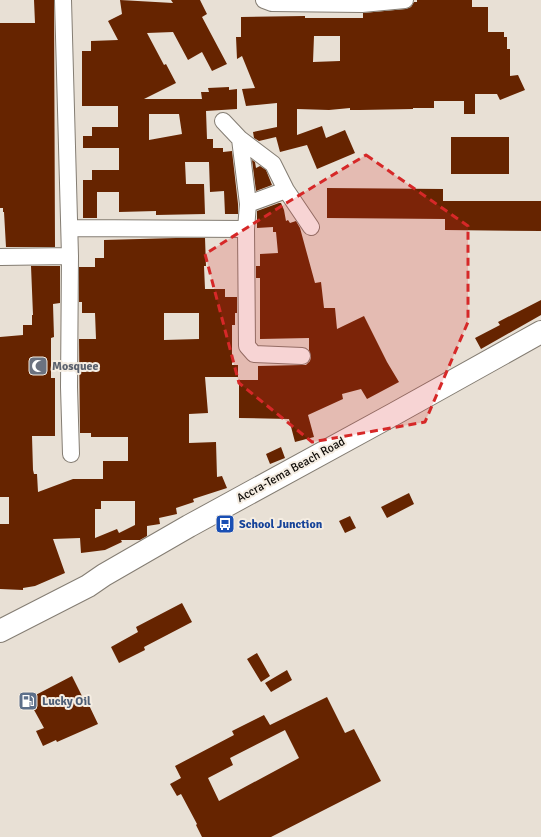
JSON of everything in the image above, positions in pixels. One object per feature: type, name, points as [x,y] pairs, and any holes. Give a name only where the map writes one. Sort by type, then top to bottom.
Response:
[{"type":"main road","name":"Accra-Tema Beach Road","points":[[0,631],[88,586],[104,575],[189,526],[541,332]]},
{"type":"street","points":[[63,0],[70,228],[71,454]]},
{"type":"street","points":[[264,0],[272,3],[362,4],[405,0]]},
{"type":"street","points":[[223,121],[240,139],[273,164],[286,190],[310,227]]},
{"type":"street","points":[[240,139],[248,204],[246,229],[247,346],[254,354],[302,356]]},
{"type":"street","points":[[248,204],[286,190]]},
{"type":"street","points":[[70,228],[246,229]]},
{"type":"street","points":[[0,257],[70,256]]},
{"type":"highlighted area","points":[[366,155],[468,226],[468,322],[425,422],[312,442],[239,383],[205,254]]},
{"type":"building","points":[[34,0],[54,0],[55,247],[6,247],[4,212],[3,208],[0,208],[0,23],[35,23]]},
{"type":"building","points":[[120,0],[173,3],[171,0],[200,0],[207,14],[202,17],[227,64],[212,71],[202,52],[188,60],[173,32],[147,33],[164,65],[166,64],[176,83],[144,99],[202,99],[201,92],[209,92],[208,88],[229,87],[229,90],[237,89],[237,109],[206,111],[207,139],[213,139],[213,148],[223,148],[223,152],[232,151],[238,214],[225,214],[224,191],[210,192],[209,162],[185,162],[186,184],[204,184],[205,214],[156,215],[156,211],[119,212],[119,192],[97,192],[97,218],[83,218],[83,180],[92,180],[92,170],[119,170],[119,148],[83,148],[83,136],[92,136],[92,127],[118,127],[118,106],[82,106],[82,51],[91,51],[91,41],[118,40],[108,21],[122,14]],"holes":[[[149,114],[179,114],[182,134],[149,140]]]},
{"type":"building","points":[[417,0],[472,0],[472,7],[488,7],[488,32],[504,32],[504,37],[507,37],[507,49],[510,49],[510,76],[518,75],[525,90],[500,100],[497,94],[475,94],[475,114],[464,114],[464,101],[434,101],[434,108],[360,110],[350,110],[350,108],[329,110],[297,109],[297,135],[322,126],[326,138],[345,130],[355,153],[317,169],[307,145],[280,152],[276,137],[259,141],[254,138],[253,132],[277,127],[277,103],[246,106],[242,89],[255,88],[242,56],[237,59],[236,37],[241,37],[241,17],[305,16],[305,18],[363,18],[363,13],[406,9],[411,7],[414,2],[417,2]],"holes":[[[314,36],[340,36],[340,61],[313,62]]]},
{"type":"building","points":[[451,137],[509,137],[509,174],[451,174]]},
{"type":"building","points":[[252,160],[255,162],[256,168],[260,166],[266,170],[272,185],[256,191]]},
{"type":"building","points":[[327,188],[443,189],[443,201],[541,201],[541,231],[445,230],[445,219],[327,218]]},
{"type":"building","points":[[281,203],[284,210],[286,221],[288,220],[290,223],[296,221],[300,228],[315,283],[321,282],[324,308],[335,308],[337,329],[364,316],[387,362],[399,382],[367,399],[361,389],[342,394],[343,399],[308,415],[314,437],[295,442],[289,419],[239,418],[239,380],[258,380],[258,366],[306,365],[310,361],[311,357],[309,350],[309,338],[260,339],[260,278],[256,278],[256,266],[260,266],[260,254],[278,253],[276,232],[273,232],[273,227],[257,228],[257,211]]},
{"type":"building","points":[[205,238],[205,289],[225,289],[225,297],[237,297],[235,325],[232,325],[232,365],[238,365],[238,377],[205,377],[208,413],[189,414],[189,443],[216,442],[217,477],[222,476],[227,488],[193,499],[194,502],[176,508],[177,514],[159,518],[160,524],[147,526],[147,536],[140,540],[121,540],[122,542],[105,550],[81,553],[80,538],[53,539],[65,573],[35,586],[23,588],[23,590],[0,589],[0,524],[9,524],[9,497],[0,497],[0,337],[23,335],[23,325],[32,325],[31,266],[60,266],[60,303],[53,304],[54,337],[51,338],[51,378],[55,378],[55,436],[32,436],[33,470],[34,474],[37,474],[38,492],[73,479],[103,479],[103,461],[128,461],[128,437],[91,437],[91,433],[80,433],[79,339],[96,339],[95,313],[82,313],[82,302],[79,302],[79,267],[95,267],[95,258],[104,258],[104,240]],"holes":[[[164,313],[199,313],[199,339],[164,340]],[[101,501],[135,501],[135,525],[119,533],[117,529],[95,538],[95,509],[101,509]]]},
{"type":"building","points":[[541,300],[541,315],[481,349],[475,338],[500,325],[498,322]]},
{"type":"building","points":[[281,447],[285,458],[270,464],[266,454]]},
{"type":"building","points":[[409,493],[414,504],[387,518],[381,507]]},
{"type":"building","points":[[350,516],[356,528],[345,533],[339,521]]},
{"type":"building","points":[[182,603],[192,622],[144,647],[145,650],[119,663],[111,647],[138,632],[136,627]]},
{"type":"building","points":[[257,653],[270,676],[261,682],[247,659]]},
{"type":"building","points":[[287,670],[292,680],[271,692],[265,683]]},
{"type":"building","points":[[72,676],[85,702],[87,701],[98,724],[57,742],[56,740],[43,746],[36,731],[44,728],[28,699]]},
{"type":"building","points":[[327,697],[345,733],[354,729],[381,781],[271,837],[202,837],[196,825],[197,824],[181,794],[177,796],[170,784],[181,778],[175,766],[234,735],[232,731],[264,715],[270,725]],"holes":[[[285,730],[299,758],[219,801],[208,778],[233,765],[230,758]]]},
{"type":"place","name":"Mosquee","points":[[38,366]]},
{"type":"place","name":"School Junction","points":[[225,524]]},
{"type":"place","name":"Lucky Oil","points":[[28,701]]}]
